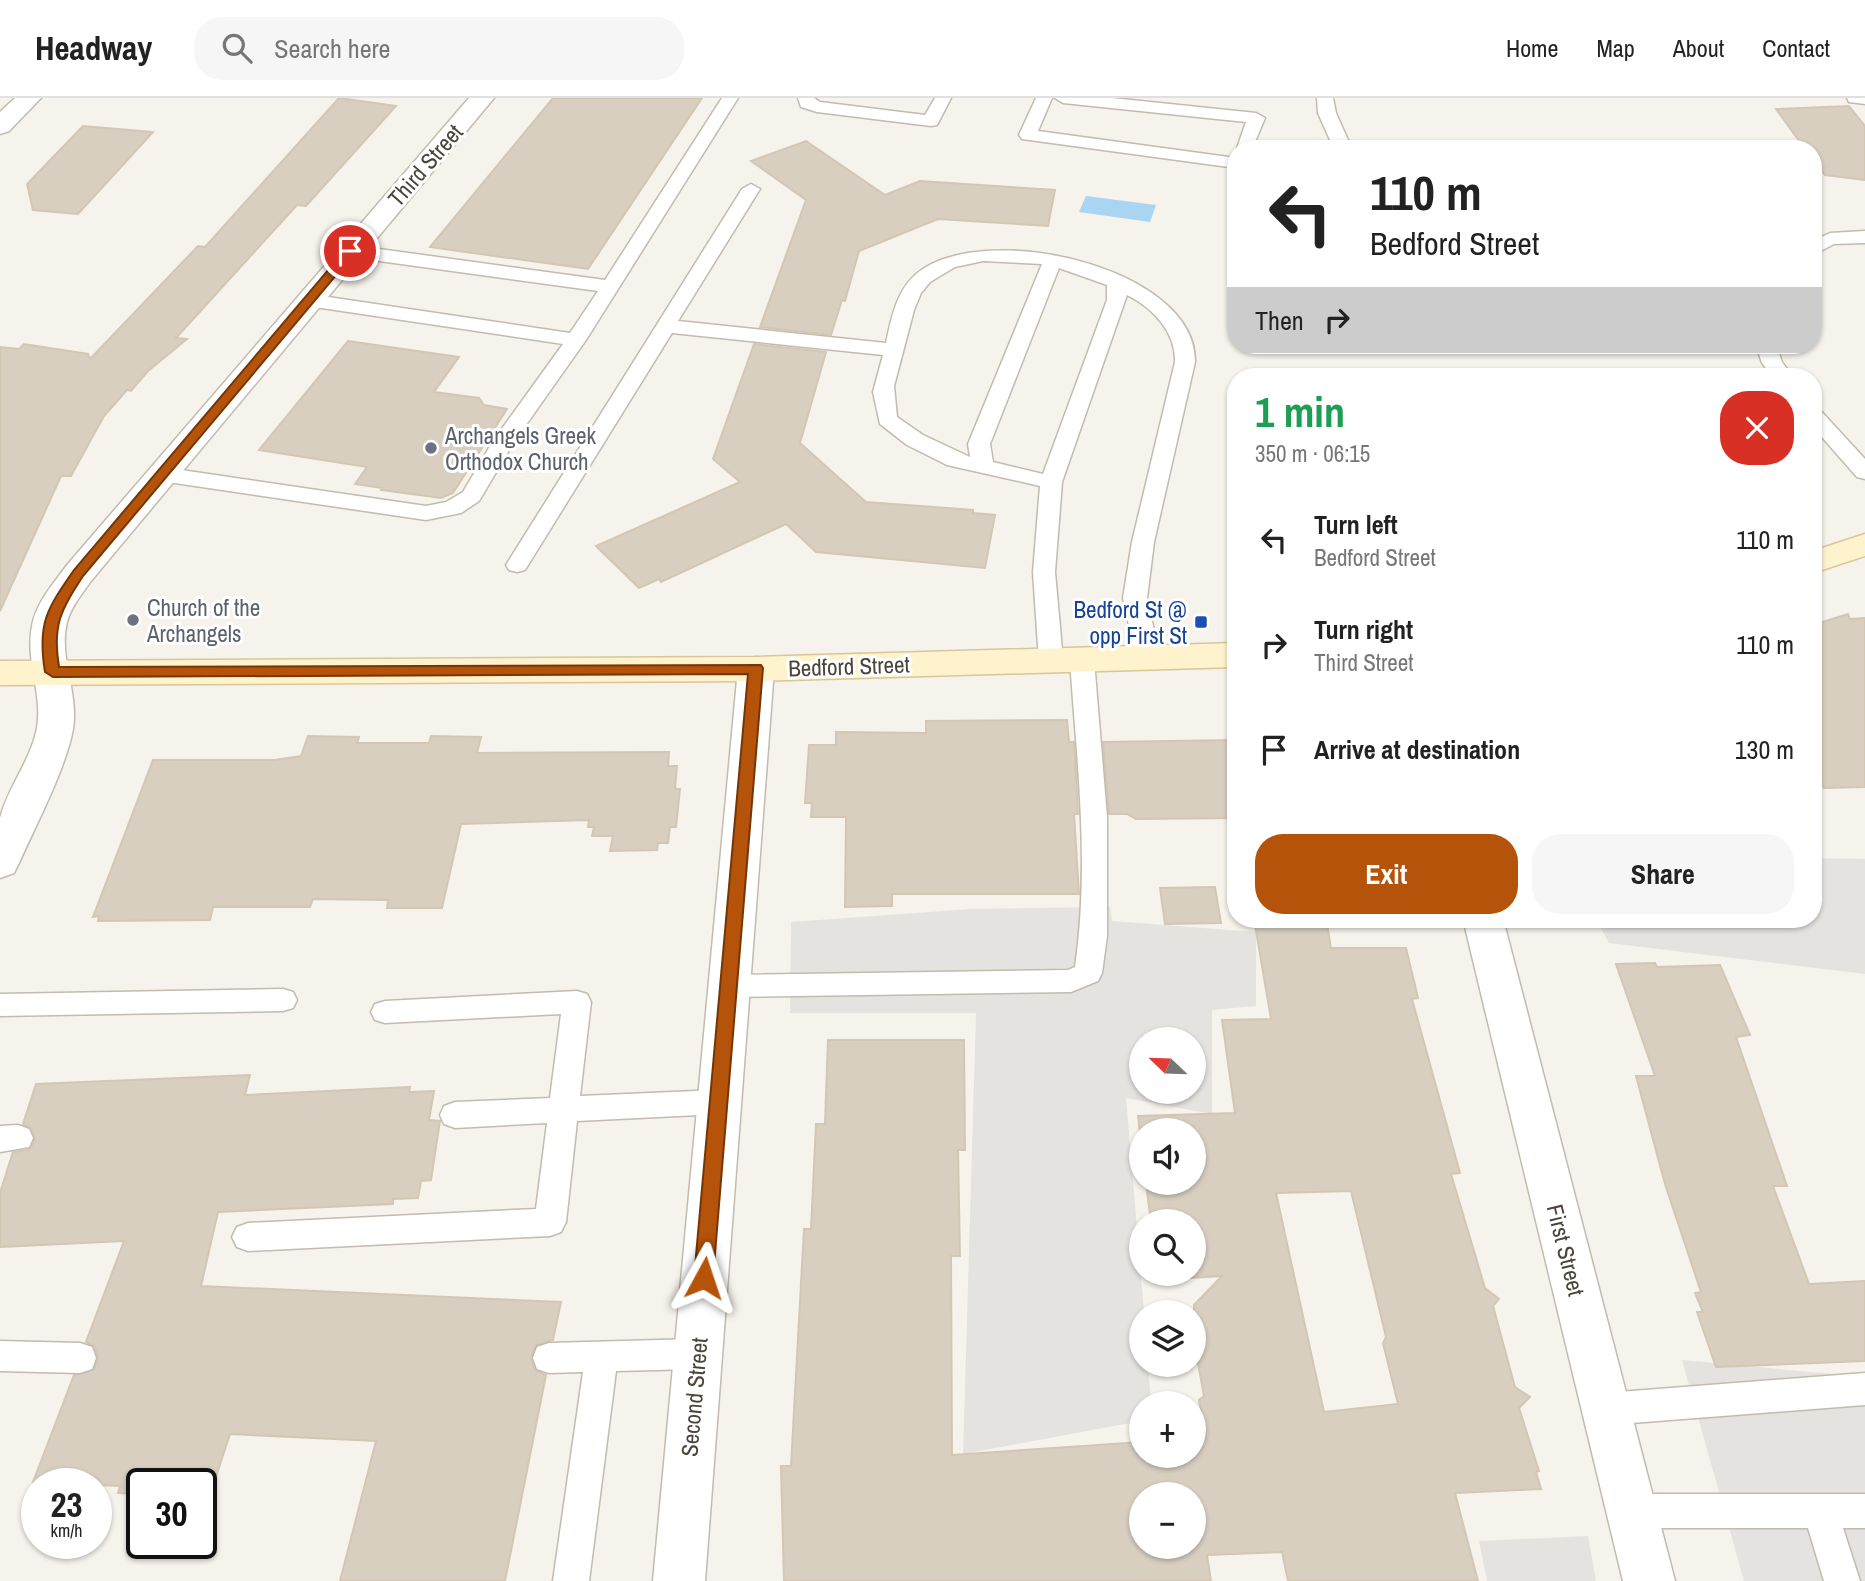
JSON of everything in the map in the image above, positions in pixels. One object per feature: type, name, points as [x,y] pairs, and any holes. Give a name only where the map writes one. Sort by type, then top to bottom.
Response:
[{"type":"main road","points":[[1822,559],[1865,545]]},
{"type":"main road","name":"Bedford Street","points":[[0,673],[756,668],[1227,655]]},
{"type":"street","points":[[0,126],[29,98]]},
{"type":"street","name":"Third Street","points":[[0,863],[55,728],[49,633],[55,608],[79,573],[482,98]]},
{"type":"street","name":"Second Street","points":[[679,1581],[756,668]]},
{"type":"street","name":"First Street","points":[[1485,928],[1650,1581]]},
{"type":"lane","points":[[162,474],[426,513],[453,508],[471,496],[504,441],[576,340],[730,98]]},
{"type":"lane","points":[[806,98],[807,103],[817,107],[931,121],[943,98]]},
{"type":"lane","points":[[1044,98],[1028,135],[1227,162]]},
{"type":"lane","points":[[1063,98],[1255,118],[1246,140]]},
{"type":"lane","points":[[1325,98],[1327,113],[1339,140]]},
{"type":"lane","points":[[1855,98],[1865,99]]},
{"type":"lane","points":[[517,565],[751,189]]},
{"type":"lane","points":[[1822,244],[1830,239],[1865,237]]},
{"type":"lane","points":[[350,251],[610,287]]},
{"type":"lane","points":[[1051,482],[955,460],[915,440],[887,419],[883,398],[903,310],[923,278],[941,266],[962,259],[1011,255],[1094,271],[1117,281],[1160,308],[1172,321],[1185,343],[1185,362],[1143,542],[1135,598],[1148,658]]},
{"type":"lane","points":[[983,468],[979,444],[1052,262]]},
{"type":"lane","points":[[729,986],[1071,981],[1088,973],[1095,936],[1096,876],[1067,660],[1044,572],[1051,482],[1117,300],[1117,281]]},
{"type":"lane","points":[[308,300],[576,340]]},
{"type":"lane","points":[[666,326],[894,350]]},
{"type":"lane","points":[[1822,424],[1865,472]]},
{"type":"lane","points":[[0,1005],[283,1000]]},
{"type":"lane","points":[[248,1237],[550,1222],[577,1002],[385,1012]]},
{"type":"lane","points":[[456,1115],[719,1102]]},
{"type":"lane","points":[[550,1358],[697,1354]]},
{"type":"lane","points":[[0,1356],[80,1358]]},
{"type":"lane","points":[[571,1581],[602,1357]]},
{"type":"lane","points":[[1606,1409],[1865,1389]]},
{"type":"lane","points":[[1632,1511],[1865,1511]]},
{"type":"lane","points":[[1820,1511],[1842,1581]]},
{"type":"shaded area","points":[[1822,858],[1865,859],[1865,974],[1609,943],[1601,928],[1822,928]]},
{"type":"shaded area","points":[[1110,907],[1112,921],[1256,932],[1256,1006],[1212,1010],[1212,1114],[1158,1104],[1206,1104],[1206,1027],[1129,1027],[1129,1099],[1126,1098],[1129,1195],[1134,1195],[1135,1209],[1129,1209],[1129,1286],[1142,1286],[1143,1300],[1129,1300],[1129,1377],[1149,1377],[1150,1391],[1129,1391],[1129,1423],[963,1454],[976,1013],[790,1013],[791,922],[971,909]]},
{"type":"shaded area","points":[[1682,1360],[1865,1377],[1865,1581],[1744,1581]]},
{"type":"shaded area","points":[[1588,1536],[1596,1581],[1487,1581],[1479,1541]]},
{"type":"water","points":[[1086,196],[1156,205],[1150,222],[1079,212]]},
{"type":"building","points":[[339,98],[396,106],[306,206],[297,205],[176,338],[187,339],[148,371],[131,391],[127,390],[104,416],[71,476],[61,476],[0,611],[0,347],[19,349],[24,344],[88,354],[90,359],[198,246],[205,247]]},
{"type":"building","points":[[553,98],[702,98],[588,269],[430,247]]},
{"type":"building","points":[[1849,106],[1865,126],[1865,180],[1825,175],[1822,171],[1822,140],[1798,140],[1776,109]]},
{"type":"building","points":[[83,126],[153,132],[78,214],[33,210],[27,184]]},
{"type":"building","points":[[806,141],[885,195],[920,181],[1055,190],[1048,226],[938,219],[859,251],[845,301],[842,300],[831,335],[760,327],[806,200],[751,161]]},
{"type":"building","points":[[348,341],[459,357],[434,392],[479,398],[484,405],[507,409],[453,493],[441,498],[381,490],[382,488],[355,484],[367,467],[259,450]]},
{"type":"building","points":[[754,344],[826,352],[800,443],[866,502],[973,510],[973,513],[995,515],[985,568],[816,552],[786,524],[661,582],[659,579],[639,588],[596,546],[740,482],[713,459]]},
{"type":"building","points":[[1848,614],[1850,619],[1865,618],[1865,787],[1824,788],[1822,784],[1822,622]]},
{"type":"building","points":[[1067,720],[1069,742],[1074,742],[1078,814],[1074,814],[1079,894],[892,894],[892,906],[845,907],[846,817],[811,817],[812,803],[805,803],[809,745],[836,745],[836,732],[926,733],[926,721]]},
{"type":"building","points":[[308,736],[359,737],[357,743],[429,743],[431,736],[481,737],[477,753],[669,752],[668,766],[677,766],[675,789],[680,789],[676,827],[670,827],[668,843],[658,843],[657,850],[610,851],[613,836],[592,836],[594,827],[588,827],[589,820],[461,824],[442,908],[387,908],[388,900],[313,899],[310,907],[213,907],[210,920],[98,921],[99,916],[93,917],[153,760],[275,760],[301,756]]},
{"type":"building","points":[[1227,740],[1227,818],[1136,819],[1127,814],[1109,814],[1103,742]]},
{"type":"building","points":[[1215,887],[1221,923],[1165,924],[1160,888]]},
{"type":"building","points":[[1256,928],[1328,928],[1331,948],[1406,948],[1418,998],[1412,999],[1460,1173],[1451,1174],[1485,1288],[1499,1299],[1493,1306],[1515,1387],[1530,1397],[1519,1408],[1539,1471],[1536,1472],[1541,1489],[1455,1493],[1478,1581],[1288,1581],[1282,1552],[1207,1555],[1211,1581],[784,1581],[781,1466],[791,1466],[804,1229],[811,1229],[816,1124],[825,1124],[828,1040],[964,1040],[965,1150],[958,1150],[960,1256],[951,1256],[952,1455],[1129,1443],[1129,1468],[1206,1468],[1206,1391],[1203,1391],[1201,1377],[1206,1377],[1206,1300],[1199,1300],[1222,1276],[1206,1277],[1206,1209],[1149,1209],[1148,1195],[1206,1195],[1206,1118],[1138,1116],[1235,1113],[1222,1020],[1271,1019]],"holes":[[[1351,1191],[1386,1337],[1383,1343],[1398,1404],[1324,1412],[1276,1193]]]},
{"type":"building","points":[[1655,963],[1657,967],[1720,965],[1750,1035],[1736,1037],[1787,1186],[1773,1186],[1809,1284],[1865,1281],[1865,1361],[1716,1367],[1697,1312],[1703,1312],[1695,1293],[1701,1292],[1665,1184],[1636,1076],[1655,1076],[1616,964]]},
{"type":"building","points":[[250,1075],[245,1095],[410,1087],[409,1092],[434,1091],[429,1120],[440,1121],[431,1180],[421,1181],[418,1198],[393,1199],[393,1204],[218,1212],[201,1286],[561,1302],[553,1340],[536,1345],[531,1357],[535,1370],[546,1375],[505,1581],[340,1581],[376,1441],[230,1434],[217,1474],[217,1468],[126,1468],[126,1493],[118,1493],[120,1486],[112,1486],[112,1468],[38,1468],[74,1375],[94,1370],[98,1357],[94,1346],[86,1342],[124,1241],[0,1247],[0,1193],[13,1152],[29,1150],[35,1139],[31,1128],[23,1124],[36,1084]]},
{"type":"place","name":"Archangels Greek Orthodox Church","points":[[431,448]]},
{"type":"place","name":"Church of the Archangels","points":[[133,620]]},
{"type":"place","name":"Bedford St @ opp First St","points":[[1201,622]]},
{"type":"route","points":[[350,251],[79,573],[55,608],[49,625],[48,647],[53,672],[756,668],[704,1278]]}]
